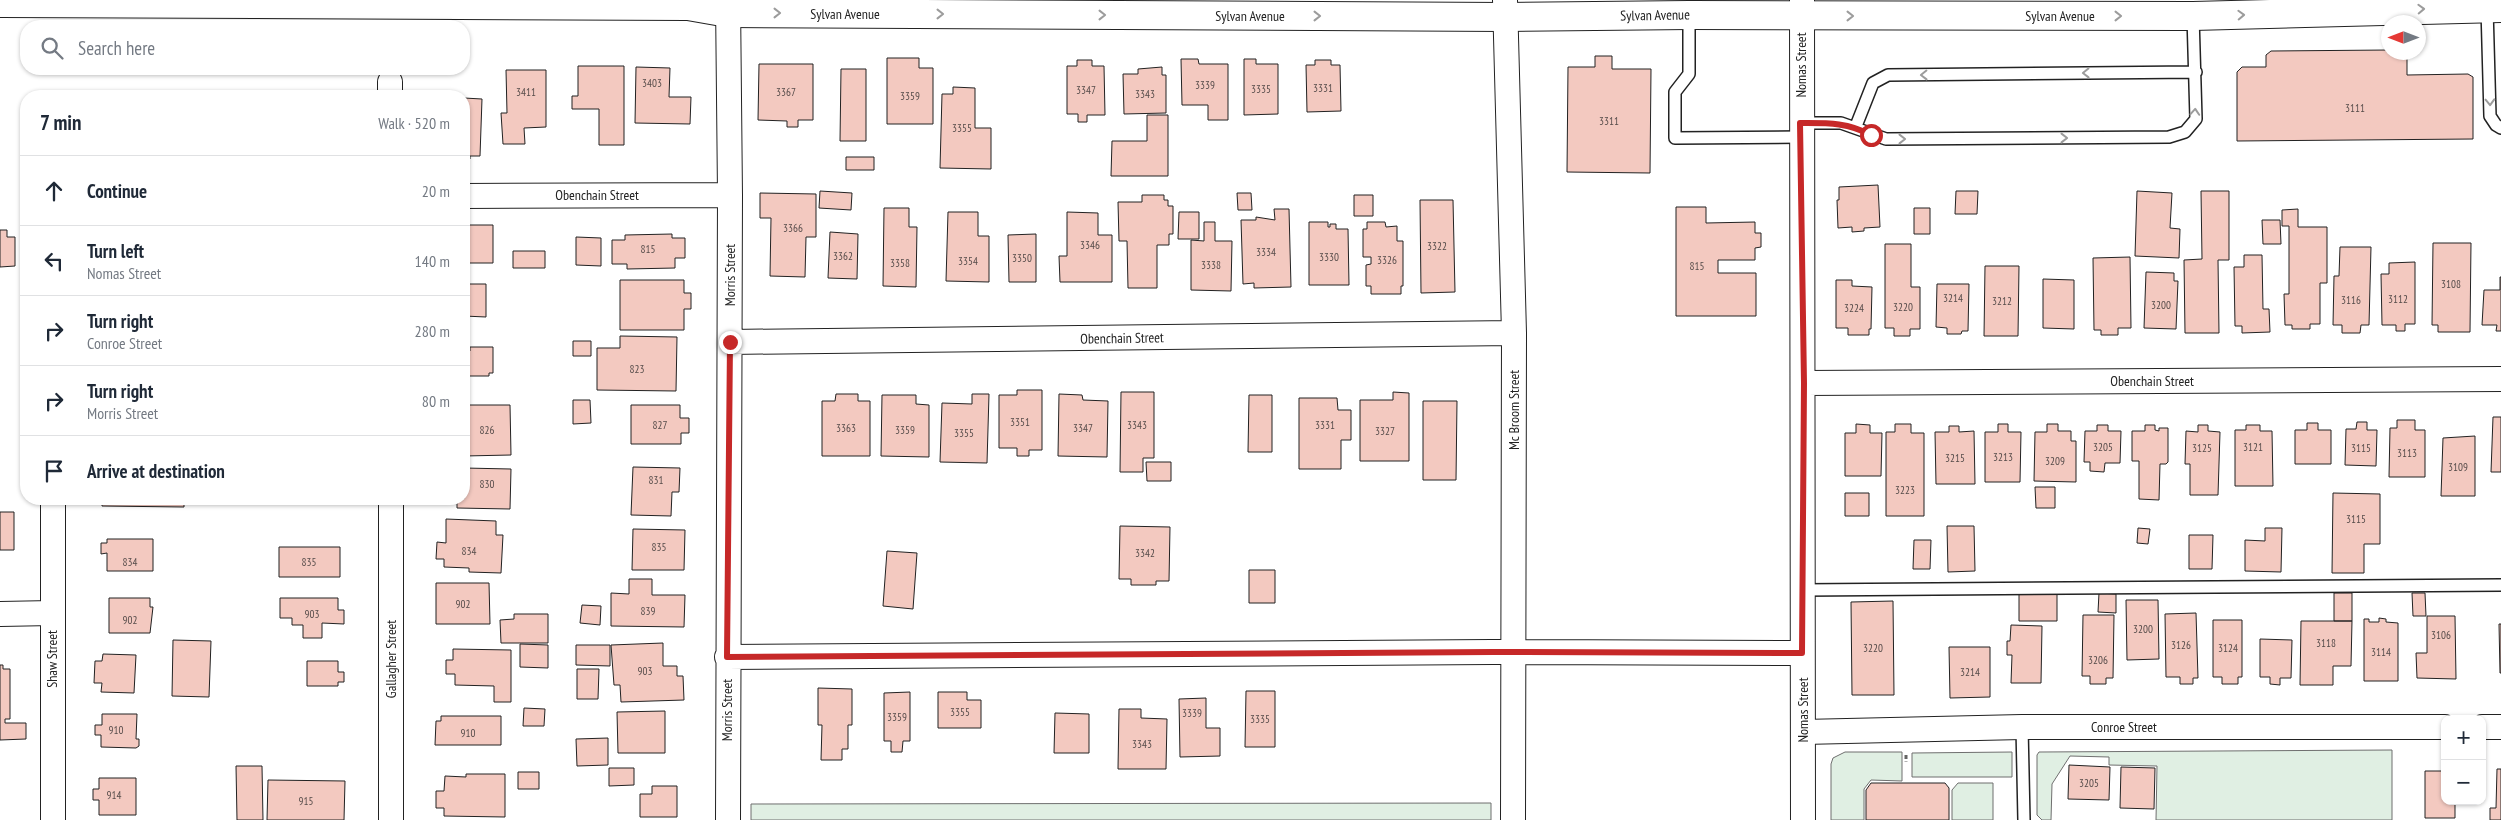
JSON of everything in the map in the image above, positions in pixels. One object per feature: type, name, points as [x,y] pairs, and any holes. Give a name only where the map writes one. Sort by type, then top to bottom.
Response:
[{"type":"main road","name":"Sylvan Avenue","points":[[0,3],[1505,9],[1689,15],[1801,7],[2192,8],[2492,5]]},
{"type":"street","name":"Morris Street","points":[[728,7],[730,195],[727,657],[728,820]]},
{"type":"street","name":"Nomas Street","points":[[1801,7],[1800,130],[1804,383],[1803,820]]},
{"type":"street","name":"Mc Broom Street","points":[[1505,9],[1514,334],[1513,820]]},
{"type":"street","name":"Obenchain Street","points":[[470,196],[730,195]]},
{"type":"street","name":"Obenchain Street","points":[[730,342],[1514,334]]},
{"type":"street","name":"Obenchain Street","points":[[1804,383],[2501,379]]},
{"type":"street","name":"Shaw Street","points":[[53,505],[53,820]]},
{"type":"street","name":"Gallagher Street","points":[[391,505],[391,820]]},
{"type":"street","points":[[0,614],[52,613]]},
{"type":"street","points":[[727,657],[1513,652],[1802,653]]},
{"type":"street","name":"Conroe Street","points":[[1803,732],[2022,727],[2441,727]]},
{"type":"street","points":[[2486,727],[2501,727]]},
{"type":"lane","points":[[2492,5],[2489,71],[2490,116],[2496,125],[2501,128]]},
{"type":"lane","points":[[1689,15],[1689,74],[1675,92],[1675,138],[1800,130],[1841,123],[1856,126],[1871,135],[1886,139],[2170,137],[2184,132],[2196,119],[2196,72],[2192,8]]},
{"type":"lane","points":[[2489,71],[2501,71]]},
{"type":"lane","points":[[1856,126],[1874,83],[1888,75],[2196,72]]},
{"type":"lane","points":[[1803,590],[2501,585]]},
{"type":"lane","points":[[2022,727],[2024,820]]},
{"type":"path","points":[[1906,755],[1906,762]]},
{"type":"green space","points":[[2392,750],[2392,820],[2156,820],[2157,766],[2109,765],[2109,757],[2070,756],[2052,784],[2051,820],[2042,820],[2037,815],[2037,755],[2039,752]]},
{"type":"green space","points":[[1845,752],[1902,752],[1902,781],[1871,780],[1864,789],[1864,820],[1831,820],[1831,764],[1833,758]]},
{"type":"green space","points":[[2012,752],[2012,777],[1912,777],[1912,753]]},
{"type":"green space","points":[[1958,783],[1993,783],[1993,820],[1952,820],[1952,790]]},
{"type":"green space","points":[[1491,803],[1491,820],[751,820],[751,804]]},
{"type":"building","points":[[2381,50],[2381,60],[2407,60],[2407,75],[2468,74],[2473,77],[2473,139],[2237,141],[2237,72],[2242,67],[2266,67],[2266,55],[2271,51]]},
{"type":"building","points":[[1595,56],[1612,56],[1612,69],[1651,69],[1650,173],[1567,172],[1568,67],[1595,67]]},
{"type":"building","points":[[887,58],[919,58],[919,68],[933,68],[933,124],[887,124]]},
{"type":"building","points":[[1181,59],[1198,59],[1199,64],[1228,64],[1228,120],[1208,120],[1208,105],[1182,105]]},
{"type":"building","points":[[1244,59],[1256,59],[1256,64],[1278,64],[1278,114],[1244,115]]},
{"type":"building","points":[[1077,60],[1092,60],[1092,66],[1104,66],[1105,115],[1087,115],[1087,122],[1078,122],[1078,114],[1067,114],[1067,66],[1077,66]]},
{"type":"building","points":[[1315,60],[1331,60],[1331,65],[1340,65],[1341,111],[1307,112],[1306,65],[1315,65]]},
{"type":"building","points":[[759,64],[813,64],[813,120],[798,120],[798,127],[787,127],[787,121],[758,120]]},
{"type":"building","points":[[578,66],[624,66],[624,145],[599,145],[599,109],[572,109],[572,96],[578,96]]},
{"type":"building","points":[[636,67],[670,68],[669,97],[691,97],[690,124],[635,123]]},
{"type":"building","points":[[1162,67],[1162,75],[1166,75],[1166,113],[1124,114],[1123,74],[1138,74],[1138,69]]},
{"type":"building","points":[[841,69],[866,69],[866,141],[840,141]]},
{"type":"building","points":[[506,70],[546,70],[546,127],[524,128],[525,144],[503,144],[501,113],[507,113]]},
{"type":"building","points":[[953,87],[975,88],[975,128],[991,128],[991,169],[940,168],[942,94],[953,94]]},
{"type":"building","points":[[470,98],[482,99],[480,156],[470,156]]},
{"type":"building","points":[[1147,115],[1168,115],[1168,176],[1111,176],[1112,141],[1147,141]]},
{"type":"building","points":[[846,157],[874,157],[874,170],[846,170]]},
{"type":"building","points":[[1878,185],[1880,227],[1864,228],[1864,231],[1852,232],[1852,227],[1838,228],[1837,200],[1839,200],[1839,187]]},
{"type":"building","points":[[820,191],[852,193],[851,210],[819,208]]},
{"type":"building","points":[[1956,191],[1978,191],[1977,214],[1955,214]]},
{"type":"building","points":[[2137,191],[2172,193],[2170,228],[2180,229],[2179,258],[2135,256]]},
{"type":"building","points":[[2201,191],[2229,191],[2229,260],[2218,260],[2219,333],[2185,333],[2184,260],[2202,259]]},
{"type":"building","points":[[760,193],[816,194],[816,237],[806,237],[805,277],[770,276],[771,218],[760,218]]},
{"type":"building","points":[[1237,193],[1251,193],[1252,210],[1238,210]]},
{"type":"building","points":[[1142,195],[1164,195],[1164,200],[1168,200],[1168,206],[1173,206],[1173,234],[1169,234],[1169,245],[1157,245],[1157,288],[1128,288],[1127,241],[1119,241],[1118,202],[1142,202]]},
{"type":"building","points":[[1354,195],[1373,195],[1373,216],[1354,216]]},
{"type":"building","points":[[1420,200],[1453,200],[1455,292],[1421,293]]},
{"type":"building","points":[[1676,207],[1706,207],[1706,223],[1755,222],[1755,233],[1761,233],[1761,247],[1755,248],[1755,260],[1718,260],[1718,273],[1756,273],[1756,316],[1676,316]]},
{"type":"building","points":[[884,208],[909,208],[909,227],[917,227],[916,287],[883,286]]},
{"type":"building","points":[[1914,208],[1930,208],[1930,234],[1914,234]]},
{"type":"building","points":[[1274,209],[1289,209],[1291,287],[1254,288],[1254,283],[1243,284],[1241,220],[1256,220],[1256,217],[1275,220]]},
{"type":"building","points":[[2298,209],[2298,227],[2327,227],[2327,283],[2320,283],[2320,324],[2310,324],[2310,329],[2292,329],[2292,325],[2285,325],[2284,294],[2289,294],[2289,226],[2282,226],[2282,210]]},
{"type":"building","points":[[948,212],[978,212],[978,236],[989,236],[989,282],[946,281]]},
{"type":"building","points":[[1067,212],[1098,213],[1098,235],[1112,235],[1112,282],[1060,282],[1059,256],[1067,256]]},
{"type":"building","points":[[1179,212],[1199,212],[1199,239],[1178,239]]},
{"type":"building","points":[[2262,220],[2280,220],[2281,244],[2263,244]]},
{"type":"building","points":[[1204,222],[1215,222],[1215,241],[1232,241],[1231,291],[1191,290],[1191,240],[1204,241]]},
{"type":"building","points":[[1309,222],[1328,222],[1328,227],[1330,227],[1330,224],[1336,224],[1336,229],[1348,229],[1349,285],[1309,285]]},
{"type":"building","points":[[1367,222],[1385,222],[1386,227],[1397,226],[1397,241],[1403,241],[1403,286],[1401,286],[1401,294],[1371,294],[1371,286],[1366,286],[1366,265],[1371,264],[1371,257],[1363,257],[1363,229],[1367,229]]},
{"type":"building","points":[[470,225],[493,225],[493,263],[470,263]]},
{"type":"building","points":[[0,230],[7,230],[7,237],[15,237],[15,266],[0,267]]},
{"type":"building","points":[[830,232],[858,234],[857,279],[828,278]]},
{"type":"building","points":[[672,234],[672,238],[685,238],[685,258],[675,258],[675,268],[627,269],[627,264],[612,264],[612,240],[625,240],[625,235]]},
{"type":"building","points":[[1036,234],[1036,282],[1009,282],[1008,235]]},
{"type":"building","points":[[576,237],[601,238],[601,266],[576,265]]},
{"type":"building","points":[[2433,243],[2471,243],[2470,332],[2438,332],[2438,325],[2432,325]]},
{"type":"building","points":[[1885,244],[1911,244],[1911,287],[1920,287],[1920,329],[1910,329],[1910,336],[1894,336],[1894,328],[1885,328]]},
{"type":"building","points":[[2340,247],[2371,247],[2369,325],[2361,325],[2360,333],[2342,333],[2342,325],[2333,325],[2334,276],[2339,276]]},
{"type":"building","points":[[513,251],[545,251],[545,268],[513,268]]},
{"type":"building","points":[[2244,255],[2262,255],[2263,309],[2269,309],[2270,332],[2242,333],[2242,326],[2235,326],[2234,267],[2244,267]]},
{"type":"building","points":[[2130,257],[2131,328],[2118,328],[2118,335],[2101,335],[2101,330],[2094,330],[2093,258]]},
{"type":"building","points":[[2415,262],[2415,324],[2405,324],[2405,331],[2396,331],[2396,325],[2382,325],[2381,274],[2389,274],[2389,263]]},
{"type":"building","points":[[1985,266],[2019,266],[2018,336],[1984,336]]},
{"type":"building","points":[[2146,272],[2174,273],[2174,281],[2178,281],[2176,329],[2144,328]]},
{"type":"building","points":[[2500,277],[2501,331],[2496,331],[2497,325],[2482,325],[2484,290],[2500,290]]},
{"type":"building","points":[[2043,279],[2074,280],[2074,329],[2043,328]]},
{"type":"building","points":[[620,280],[684,280],[684,293],[691,293],[691,309],[684,309],[684,330],[620,330]]},
{"type":"building","points":[[1836,280],[1852,280],[1852,286],[1872,287],[1871,329],[1869,329],[1869,335],[1848,335],[1848,328],[1836,328]]},
{"type":"building","points":[[470,284],[486,284],[486,317],[470,316]]},
{"type":"building","points":[[1937,284],[1969,284],[1968,331],[1962,331],[1961,334],[1947,334],[1947,328],[1936,327]]},
{"type":"building","points":[[620,336],[677,337],[676,391],[597,390],[597,348],[620,348]]},
{"type":"building","points":[[573,341],[591,341],[591,356],[573,356]]},
{"type":"building","points":[[470,347],[493,347],[493,373],[489,373],[489,376],[470,376]]},
{"type":"building","points":[[1017,390],[1042,390],[1042,450],[1029,450],[1029,456],[1017,456],[1017,448],[999,448],[999,395],[1017,395]]},
{"type":"building","points":[[1121,392],[1154,392],[1154,458],[1143,458],[1143,472],[1120,472]]},
{"type":"building","points":[[1393,392],[1409,393],[1409,461],[1360,461],[1360,400],[1393,400]]},
{"type":"building","points":[[836,394],[858,394],[858,401],[870,401],[870,456],[822,456],[822,401],[835,401]]},
{"type":"building","points":[[972,394],[989,394],[987,463],[940,462],[942,403],[972,404]]},
{"type":"building","points":[[1059,394],[1082,395],[1083,400],[1108,401],[1107,457],[1058,456]]},
{"type":"building","points":[[882,395],[916,395],[916,404],[929,405],[929,457],[881,456]]},
{"type":"building","points":[[1249,395],[1272,395],[1272,452],[1248,452]]},
{"type":"building","points":[[1299,398],[1337,398],[1338,410],[1351,410],[1351,440],[1341,440],[1341,469],[1299,469]]},
{"type":"building","points":[[573,400],[590,400],[591,423],[573,424]]},
{"type":"building","points":[[1423,401],[1457,401],[1456,480],[1423,480]]},
{"type":"building","points":[[470,405],[510,405],[511,455],[470,456]]},
{"type":"building","points":[[631,405],[680,405],[680,418],[689,418],[689,433],[681,433],[681,444],[631,444]]},
{"type":"building","points":[[2493,417],[2501,417],[2501,472],[2491,472]]},
{"type":"building","points":[[2397,420],[2415,420],[2415,430],[2425,430],[2425,477],[2389,477],[2390,428],[2397,428]]},
{"type":"building","points":[[2357,422],[2367,422],[2367,430],[2377,430],[2376,466],[2345,465],[2346,429],[2356,429]]},
{"type":"building","points":[[2307,423],[2318,423],[2318,430],[2331,430],[2331,464],[2295,464],[2295,430],[2307,430]]},
{"type":"building","points":[[1856,424],[1870,425],[1870,433],[1882,433],[1881,476],[1845,476],[1845,433],[1856,433]]},
{"type":"building","points":[[1895,424],[1911,424],[1911,433],[1924,433],[1924,516],[1886,516],[1886,432],[1895,432]]},
{"type":"building","points":[[1998,424],[2008,424],[2008,432],[2021,432],[2020,482],[1985,482],[1985,432],[1998,432]]},
{"type":"building","points":[[2047,424],[2058,424],[2058,431],[2071,431],[2071,441],[2076,441],[2076,482],[2034,481],[2035,432],[2047,432]]},
{"type":"building","points":[[2097,425],[2108,425],[2108,431],[2121,431],[2120,463],[2105,463],[2104,472],[2090,471],[2090,462],[2084,462],[2085,431],[2097,431]]},
{"type":"building","points":[[2145,425],[2155,425],[2155,430],[2159,431],[2159,428],[2168,428],[2168,462],[2160,464],[2159,500],[2139,499],[2139,461],[2132,461],[2132,431],[2145,431]]},
{"type":"building","points":[[2198,425],[2208,425],[2208,431],[2220,432],[2218,495],[2190,495],[2190,464],[2185,464],[2186,431],[2198,432]]},
{"type":"building","points":[[2246,425],[2260,425],[2260,431],[2272,431],[2273,486],[2235,486],[2235,430],[2246,430]]},
{"type":"building","points":[[1949,426],[1959,426],[1959,432],[1974,431],[1975,484],[1936,484],[1935,432],[1949,432]]},
{"type":"building","points":[[2475,436],[2475,496],[2441,496],[2443,438]]},
{"type":"building","points":[[1146,462],[1171,462],[1171,481],[1147,481]]},
{"type":"building","points":[[633,467],[680,468],[679,492],[672,492],[671,516],[631,515]]},
{"type":"building","points":[[470,468],[511,469],[510,509],[457,508],[457,505],[470,505]]},
{"type":"building","points":[[2035,487],[2055,487],[2055,508],[2036,508]]},
{"type":"building","points":[[1845,493],[1869,493],[1869,516],[1845,516]]},
{"type":"building","points":[[2333,493],[2380,494],[2380,544],[2364,544],[2364,573],[2332,573]]},
{"type":"building","points":[[184,505],[184,507],[102,506]]},
{"type":"building","points":[[0,512],[14,512],[14,550],[0,550]]},
{"type":"building","points":[[446,519],[496,521],[496,535],[503,535],[501,573],[469,572],[469,568],[444,567],[444,559],[436,559],[437,542],[446,543]]},
{"type":"building","points":[[1120,526],[1170,527],[1169,581],[1156,581],[1156,585],[1131,585],[1131,579],[1119,579]]},
{"type":"building","points":[[1947,526],[1974,526],[1975,571],[1948,572]]},
{"type":"building","points":[[2138,528],[2150,529],[2148,544],[2137,543]]},
{"type":"building","points":[[2265,528],[2282,528],[2281,572],[2245,571],[2245,540],[2265,541]]},
{"type":"building","points":[[633,529],[685,530],[684,570],[632,570]]},
{"type":"building","points":[[2189,535],[2213,535],[2212,569],[2189,569]]},
{"type":"building","points":[[107,539],[153,539],[153,571],[107,571],[107,553],[101,554],[101,543],[107,543]]},
{"type":"building","points":[[1914,540],[1931,540],[1930,569],[1913,569]]},
{"type":"building","points":[[279,547],[340,547],[340,577],[279,577]]},
{"type":"building","points":[[887,551],[917,553],[913,609],[883,606]]},
{"type":"building","points":[[1249,570],[1275,570],[1275,603],[1249,603]]},
{"type":"building","points":[[629,579],[652,579],[652,595],[685,595],[684,627],[611,626],[611,593],[629,594]]},
{"type":"building","points":[[436,583],[489,583],[490,624],[436,624]]},
{"type":"building","points":[[2019,593],[2057,593],[2057,621],[2019,621]]},
{"type":"building","points":[[2099,593],[2116,594],[2116,613],[2098,612]]},
{"type":"building","points":[[2334,593],[2352,593],[2352,621],[2334,621]]},
{"type":"building","points":[[2412,593],[2425,593],[2426,616],[2413,616]]},
{"type":"building","points":[[109,598],[150,598],[150,607],[153,607],[150,633],[109,633]]},
{"type":"building","points":[[280,598],[338,598],[338,610],[344,610],[344,624],[322,623],[322,638],[303,638],[303,625],[292,625],[292,618],[280,618]]},
{"type":"building","points":[[2126,600],[2158,600],[2159,659],[2127,660]]},
{"type":"building","points":[[1893,601],[1894,695],[1852,695],[1851,602]]},
{"type":"building","points":[[582,605],[601,606],[600,625],[580,623]]},
{"type":"building","points":[[2196,613],[2198,678],[2193,678],[2193,684],[2180,684],[2180,677],[2166,677],[2165,614]]},
{"type":"building","points":[[514,614],[548,614],[548,643],[501,643],[500,620],[514,619]]},
{"type":"building","points":[[2083,615],[2114,615],[2113,678],[2106,678],[2106,684],[2090,684],[2090,676],[2082,676]]},
{"type":"building","points":[[2427,616],[2455,616],[2456,679],[2417,678],[2416,653],[2427,653]]},
{"type":"building","points":[[2379,618],[2386,619],[2386,622],[2398,623],[2398,681],[2364,681],[2364,619],[2369,619],[2369,622],[2379,622]]},
{"type":"building","points":[[2213,620],[2242,620],[2242,677],[2238,677],[2238,684],[2222,684],[2222,677],[2213,677]]},
{"type":"building","points":[[2301,621],[2352,621],[2351,666],[2333,666],[2333,685],[2300,685]]},
{"type":"building","points":[[2499,624],[2501,624],[2501,673],[2500,673]]},
{"type":"building","points":[[2011,625],[2042,626],[2041,683],[2011,683],[2012,655],[2007,655],[2007,641],[2010,641]]},
{"type":"building","points":[[2260,639],[2292,640],[2291,678],[2280,678],[2280,685],[2270,684],[2270,677],[2260,677]]},
{"type":"building","points":[[173,640],[211,641],[209,697],[172,696]]},
{"type":"building","points":[[663,643],[663,666],[677,666],[677,676],[683,676],[684,700],[621,702],[620,685],[614,685],[611,645]]},
{"type":"building","points":[[520,644],[548,645],[548,668],[520,667]]},
{"type":"building","points":[[576,645],[610,645],[610,666],[576,665]]},
{"type":"building","points":[[1949,647],[1990,647],[1990,697],[1950,698]]},
{"type":"building","points":[[453,649],[511,650],[511,702],[494,702],[494,686],[455,685],[455,674],[446,674],[446,660],[453,660]]},
{"type":"building","points":[[103,654],[136,655],[134,693],[101,692],[102,683],[94,683],[95,661],[102,661]]},
{"type":"building","points":[[307,661],[338,661],[338,672],[344,672],[344,682],[338,682],[338,686],[307,686]]},
{"type":"building","points":[[0,665],[3,665],[3,669],[10,669],[10,719],[5,719],[5,723],[26,723],[26,739],[0,740]]},
{"type":"building","points":[[577,669],[599,669],[598,699],[577,699]]},
{"type":"building","points":[[818,688],[852,689],[852,725],[848,725],[848,749],[842,749],[842,760],[821,760],[822,725],[818,725]]},
{"type":"building","points":[[1246,691],[1275,691],[1275,747],[1245,747]]},
{"type":"building","points":[[910,692],[910,741],[903,741],[902,752],[891,752],[891,741],[884,741],[884,693]]},
{"type":"building","points":[[938,692],[967,692],[967,700],[981,700],[981,728],[938,728]]},
{"type":"building","points":[[1206,698],[1206,728],[1220,728],[1220,756],[1180,757],[1179,699]]},
{"type":"building","points":[[524,708],[545,709],[544,726],[523,726]]},
{"type":"building","points":[[1119,709],[1141,709],[1141,718],[1167,719],[1166,769],[1118,769]]},
{"type":"building","points":[[665,711],[665,753],[618,753],[617,712]]},
{"type":"building","points":[[1055,713],[1089,714],[1089,753],[1054,753]]},
{"type":"building","points":[[102,714],[137,714],[136,739],[139,739],[139,746],[136,748],[101,747],[101,735],[95,735],[95,725],[102,725]]},
{"type":"building","points":[[441,716],[501,716],[501,745],[435,745],[436,721],[441,721]]},
{"type":"building","points":[[608,738],[608,765],[577,766],[576,739]]},
{"type":"building","points":[[2069,765],[2110,767],[2109,800],[2068,799]]},
{"type":"building","points":[[236,766],[262,766],[263,820],[237,820]]},
{"type":"building","points":[[2121,767],[2155,768],[2154,809],[2120,808]]},
{"type":"building","points":[[609,768],[634,768],[634,785],[609,786]]},
{"type":"building","points":[[2497,769],[2501,769],[2501,820],[2490,820],[2490,808],[2496,808]]},
{"type":"building","points":[[2425,771],[2441,771],[2441,805],[2455,805],[2455,818],[2425,818]]},
{"type":"building","points":[[518,772],[539,772],[539,789],[518,789]]},
{"type":"building","points":[[466,774],[505,774],[505,817],[444,816],[444,808],[436,808],[436,791],[444,791],[445,776],[466,777]]},
{"type":"building","points":[[99,778],[136,778],[136,815],[99,815],[99,800],[93,800],[93,789],[99,789]]},
{"type":"building","points":[[268,780],[345,781],[344,820],[267,820]]},
{"type":"building","points":[[1871,783],[1945,783],[1949,788],[1949,820],[1866,820],[1866,790]]},
{"type":"building","points":[[652,786],[677,786],[677,817],[640,817],[640,794],[652,794]]},
{"type":"route","points":[[730,342],[727,657],[1492,652],[1802,653],[1804,383],[1800,123],[1841,123],[1856,126],[1871,135]]}]
